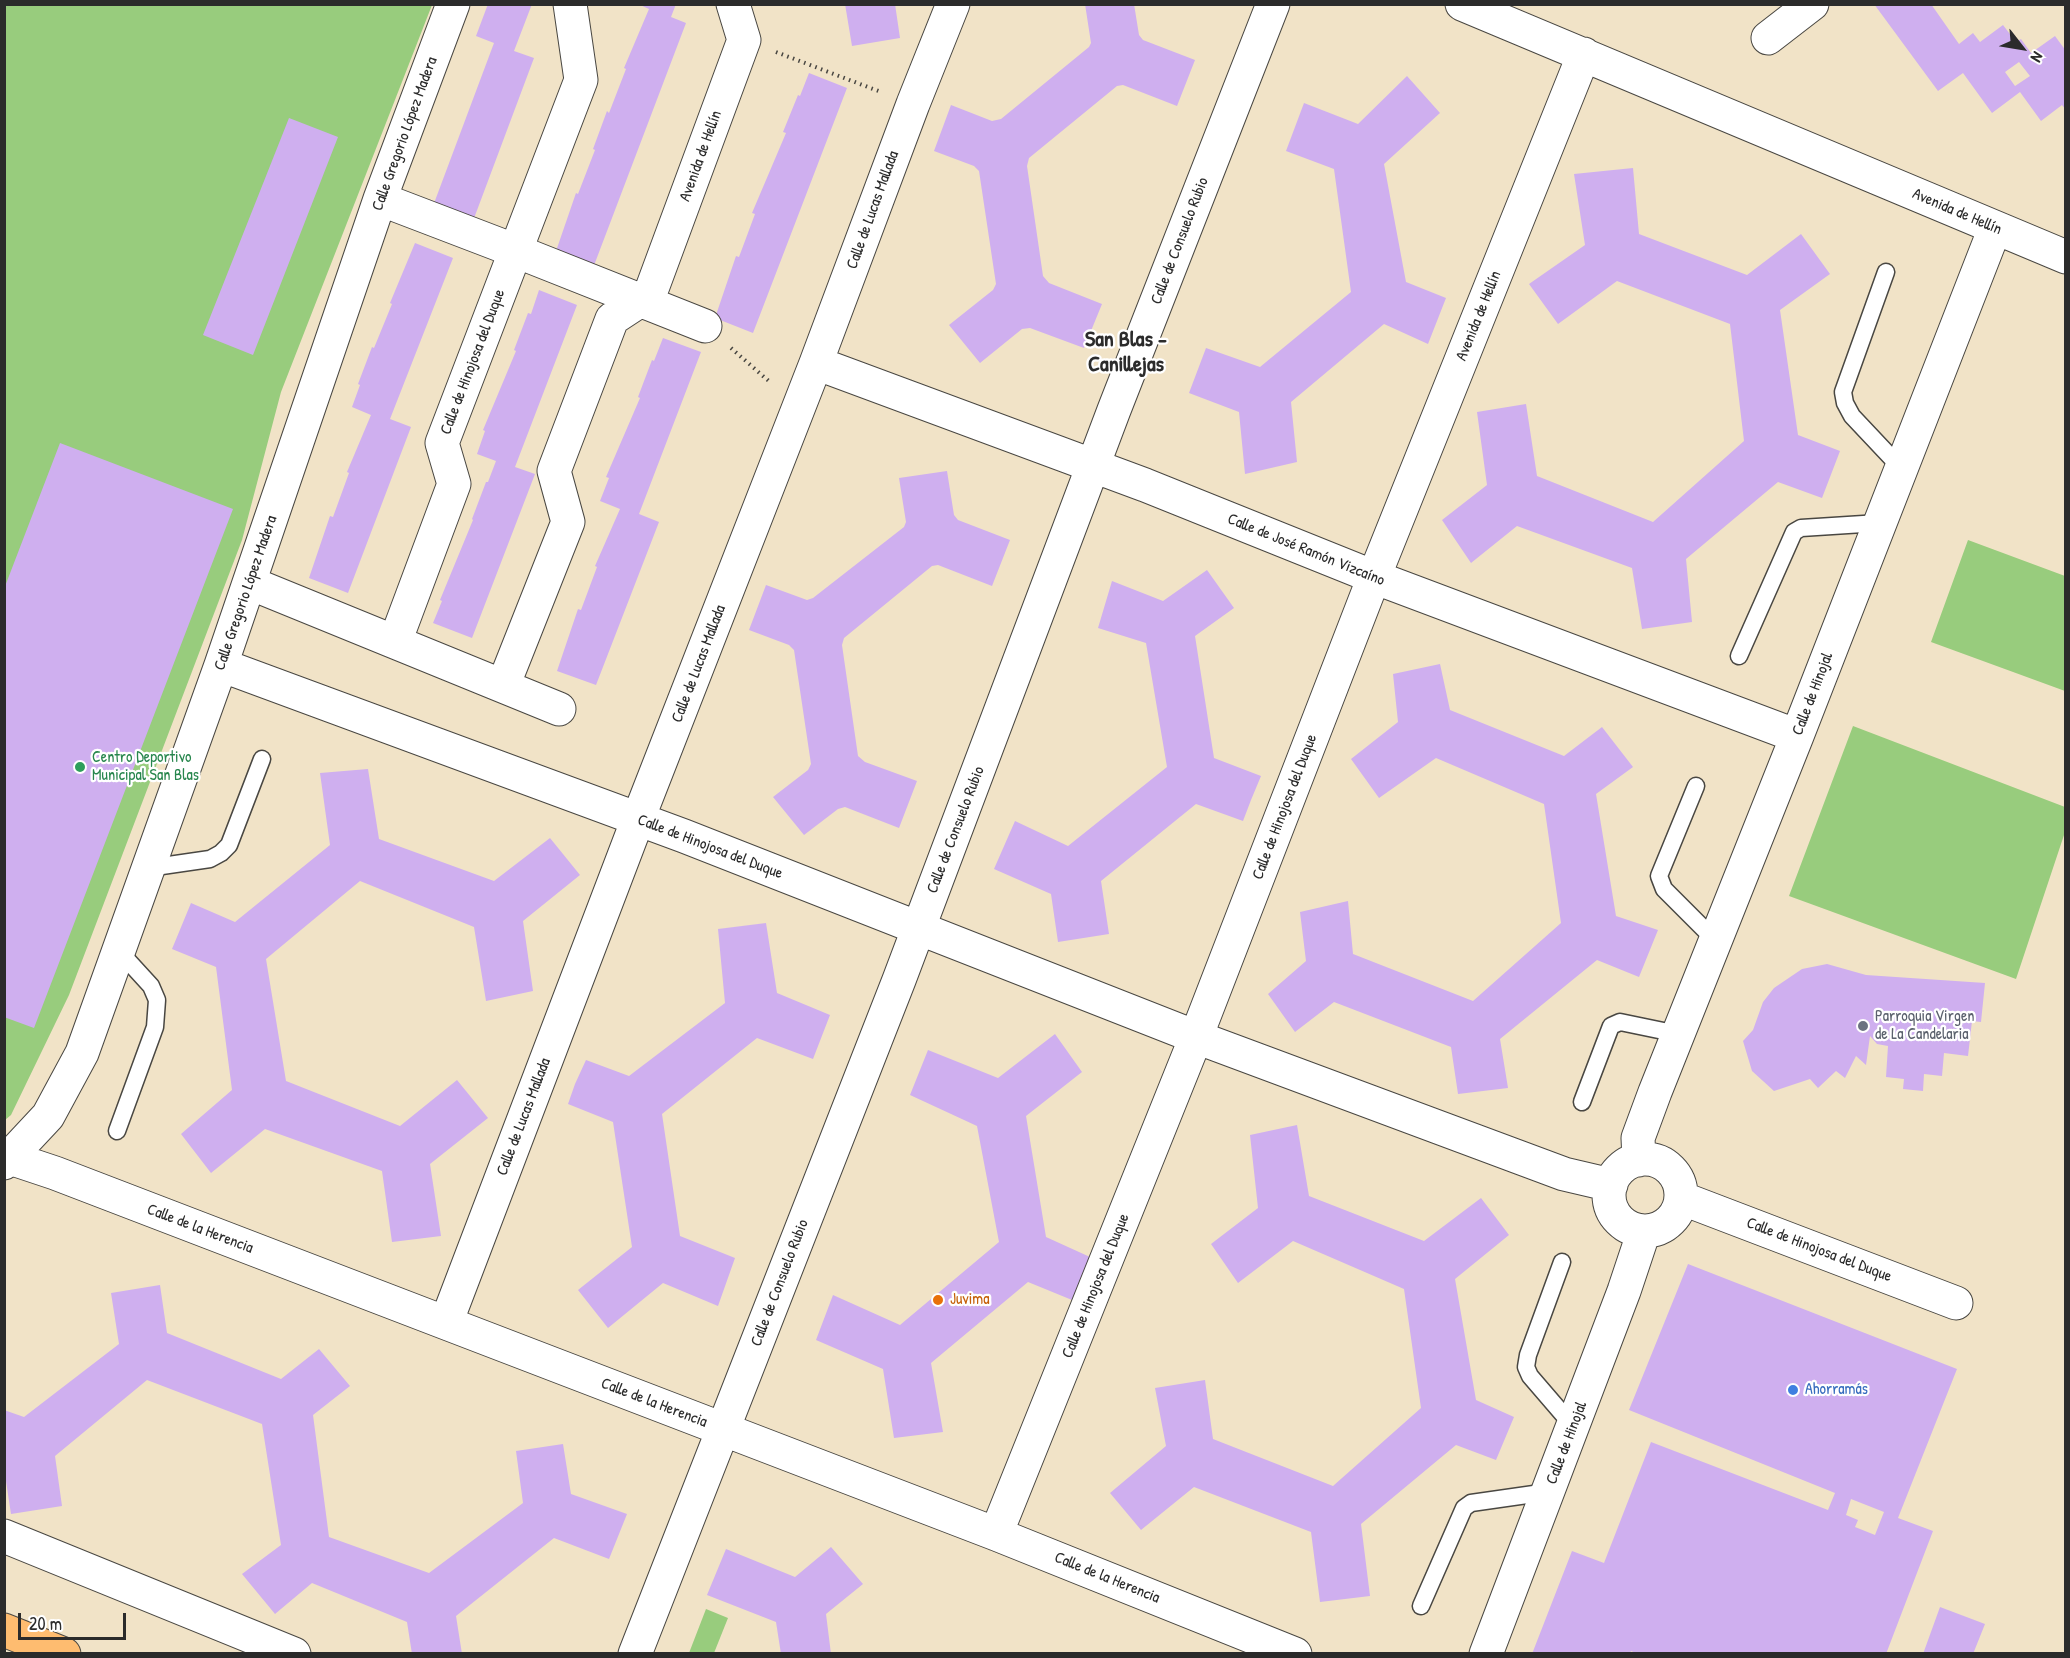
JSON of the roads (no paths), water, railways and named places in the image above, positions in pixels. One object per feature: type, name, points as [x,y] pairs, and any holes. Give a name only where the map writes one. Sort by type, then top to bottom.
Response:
[{"type":"main road","points":[[4,1630],[64,1653]]},
{"type":"street","name":"Calle Gregorio López Madera","points":[[8,1160],[48,1116],[82,1053],[250,583],[380,199],[453,4]]},
{"type":"street","points":[[516,251],[581,80],[570,4]]},
{"type":"street","name":"Avenida de Hellín","points":[[639,301],[650,294],[744,40],[733,4]]},
{"type":"street","name":"Calle de Lucas Mallada","points":[[446,1323],[953,4]]},
{"type":"street","name":"Calle de Consuelo Rubio","points":[[635,1653],[919,928],[1094,466],[1273,4]]},
{"type":"street","name":"Avenida de Hellín","points":[[1462,4],[2066,257]]},
{"type":"street","points":[[1768,38],[1812,4]]},
{"type":"street","name":"Avenida de Hellín","points":[[1374,577],[1584,54]]},
{"type":"street","points":[[380,199],[705,326]]},
{"type":"street","name":"Calle de Hinojal","points":[[1639,1160],[1638,1138],[1995,228]]},
{"type":"street","name":"Calle de Hinojosa del Duque","points":[[394,642],[454,484],[442,443],[516,251]]},
{"type":"street","points":[[503,686],[568,522],[554,471],[612,319],[639,301]]},
{"type":"street","name":"Calle de José Ramón Vizcaíno","points":[[816,363],[1094,466],[1374,577],[1797,736]]},
{"type":"street","name":"Calle de Hinojosa del Duque","points":[[996,1534],[1196,1037],[1374,577]]},
{"type":"street","points":[[250,583],[559,709]]},
{"type":"street","name":"Calle de Hinojosa del Duque","points":[[221,665],[638,819],[1196,1037],[1564,1174],[1611,1185]]},
{"type":"street","name":"Calle de la Herencia","points":[[8,1160],[66,1177],[996,1534],[1295,1653]]},
{"type":"street","points":[[1639,1160],[1660,1162],[1669,1168],[1676,1177],[1681,1198],[1673,1218],[1655,1230],[1644,1231],[1624,1224],[1616,1216],[1611,1206],[1611,1185],[1622,1169],[1629,1163],[1639,1160]]},
{"type":"street","name":"Calle de Hinojosa del Duque","points":[[1681,1198],[1956,1303]]},
{"type":"street","name":"Calle de Hinojal","points":[[1486,1653],[1624,1291],[1644,1231]]},
{"type":"street","points":[[4,1536],[274,1650]]},
{"type":"lane","points":[[1886,272],[1843,392],[1845,403],[1852,416],[1901,468]]},
{"type":"lane","points":[[1739,656],[1794,532],[1801,528],[1879,524]]},
{"type":"lane","points":[[148,868],[210,859],[222,853],[229,845],[262,759]]},
{"type":"lane","points":[[1696,786],[1659,876],[1665,889],[1715,940]]},
{"type":"lane","points":[[117,1131],[155,1027],[157,1000],[140,973],[119,951]]},
{"type":"lane","points":[[1582,1102],[1611,1026],[1620,1022],[1678,1034]]},
{"type":"lane","points":[[1562,1262],[1528,1355],[1526,1367],[1530,1376],[1573,1426]]},
{"type":"lane","points":[[1421,1606],[1464,1508],[1471,1503],[1548,1492]]},
{"type":"place","name":"Centro Deportivo Municipal San Blas","points":[[80,767]]},
{"type":"place","name":"Parroquia Virgen de La Candelaria","points":[[1863,1026]]},
{"type":"place","name":"Juvima","points":[[938,1300]]},
{"type":"place","name":"Ahorramás","points":[[1793,1390]]},
{"type":"district","name":"San Blas - Canillejas","points":[[1126,352]]}]
